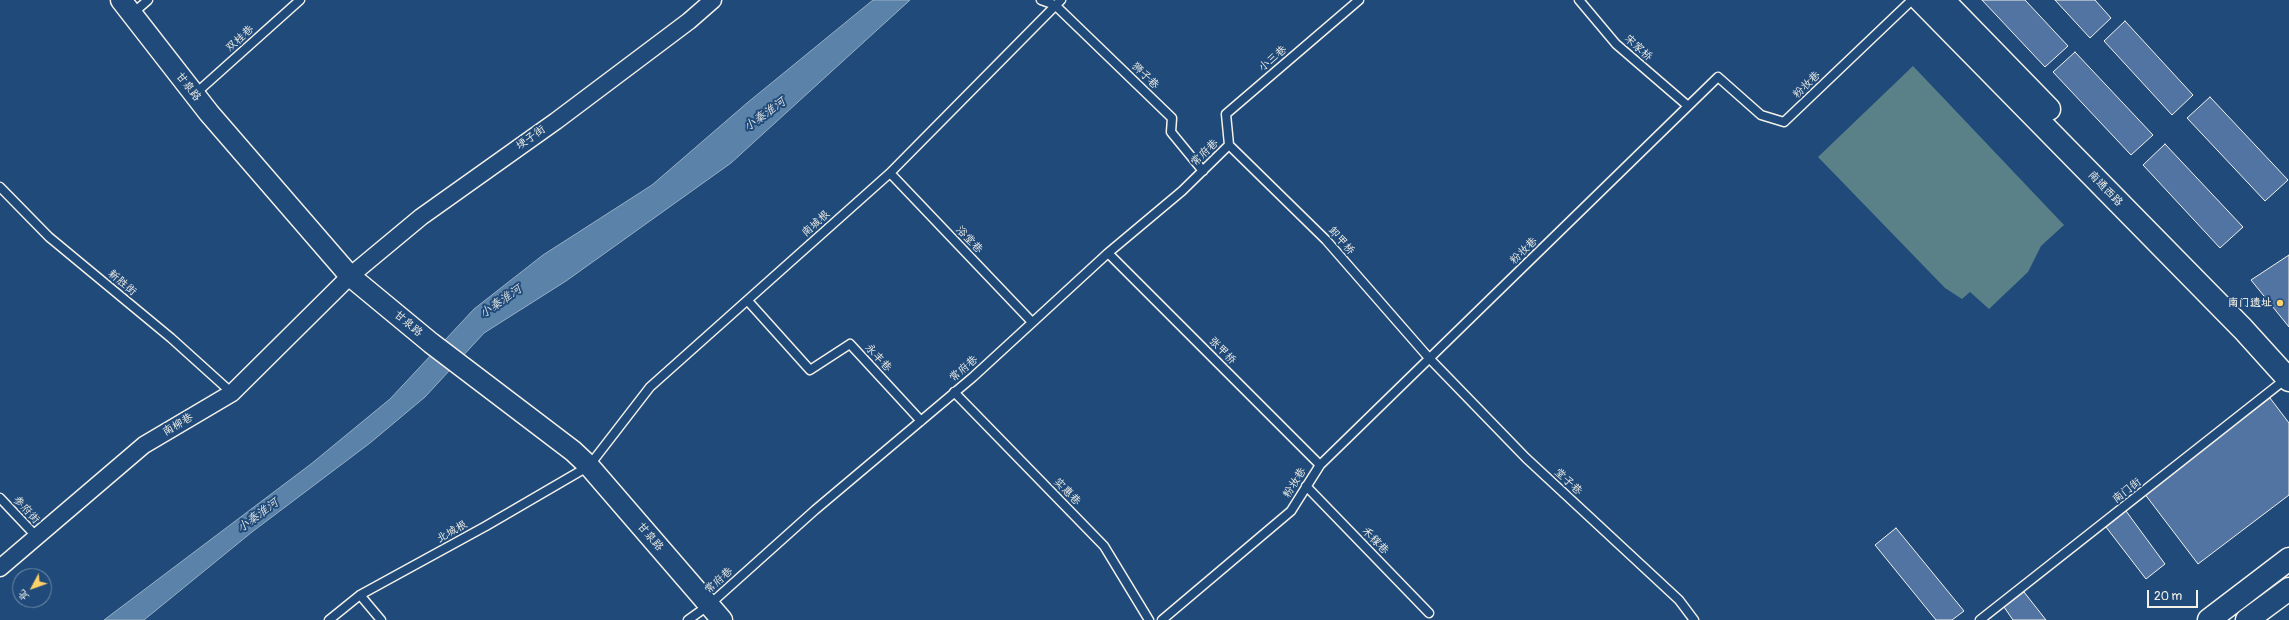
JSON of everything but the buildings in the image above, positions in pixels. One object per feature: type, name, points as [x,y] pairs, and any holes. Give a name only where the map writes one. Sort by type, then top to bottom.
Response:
[{"type":"main road","name":"南通西路","points":[[1920,0],[2237,324],[2288,372]]},
{"type":"main road","name":"南通西路","points":[[1943,0],[2288,372]]},
{"type":"main road","points":[[2209,620],[2289,559]]},
{"type":"main road","points":[[2247,620],[2289,589]]},
{"type":"street","name":"埂子街","points":[[350,276],[421,217],[562,116],[689,20],[713,0]]},
{"type":"street","name":"甘泉路","points":[[127,7],[195,95],[350,276],[431,343],[466,368],[573,451],[589,466],[722,620]]},
{"type":"street","name":"南柳巷","points":[[0,568],[144,445],[232,393],[350,276]]},
{"type":"lane","points":[[127,7],[148,0]]},
{"type":"lane","name":"双桂巷","points":[[195,95],[300,0]]},
{"type":"lane","points":[[1041,0],[1058,3]]},
{"type":"lane","name":"宋家桥","points":[[1579,0],[1616,44],[1688,106]]},
{"type":"lane","name":"粉妆巷","points":[[1162,620],[1291,511],[1320,465],[1718,77],[1761,116],[1784,122],[1912,0]]},
{"type":"lane","name":"小三巷","points":[[1229,145],[1226,114],[1358,1]]},
{"type":"lane","name":"狮子巷","points":[[1058,3],[1172,118],[1170,132],[1203,171]]},
{"type":"lane","name":"南城根","points":[[589,466],[650,387],[890,173],[1058,3]]},
{"type":"lane","name":"常府巷","points":[[688,620],[710,605],[815,510],[954,392],[1108,253],[1203,171],[1229,145]]},
{"type":"lane","name":"卸甲桥","points":[[1229,145],[1326,240],[1429,358]]},
{"type":"lane","name":"浴堂巷","points":[[890,173],[1032,322]]},
{"type":"lane","name":"新胜街","points":[[0,187],[49,237],[171,338],[232,393]]},
{"type":"lane","name":"张甲桥","points":[[1108,253],[1320,465]]},
{"type":"lane","name":"永丰巷","points":[[748,301],[810,370],[850,344],[921,420]]},
{"type":"lane","name":"堂子巷","points":[[1429,358],[1526,458],[1678,600],[1694,620]]},
{"type":"lane","name":"南门街","points":[[1980,620],[2288,372]]},
{"type":"lane","name":"实惠巷","points":[[954,392],[1104,546],[1149,620]]},
{"type":"lane","name":"北城根","points":[[328,620],[360,595],[486,526],[589,466]]},
{"type":"lane","name":"禾稼巷","points":[[1306,486],[1429,613]]},
{"type":"lane","name":"参府街","points":[[0,498],[36,536]]},
{"type":"lane","points":[[360,595],[381,620]]},
{"type":"green space","points":[[1913,66],[2064,225],[2041,246],[2028,272],[1989,309],[1970,292],[1962,299],[1945,288],[1818,157]]},
{"type":"water","name":"小秦淮河","points":[[873,0],[910,0],[731,163],[566,281],[484,333],[425,397],[370,443],[252,532],[144,620],[104,620],[311,464],[390,399],[474,309],[543,255],[652,185],[747,103]]},
{"type":"place","name":"南门遗址","points":[[2280,303]]}]
